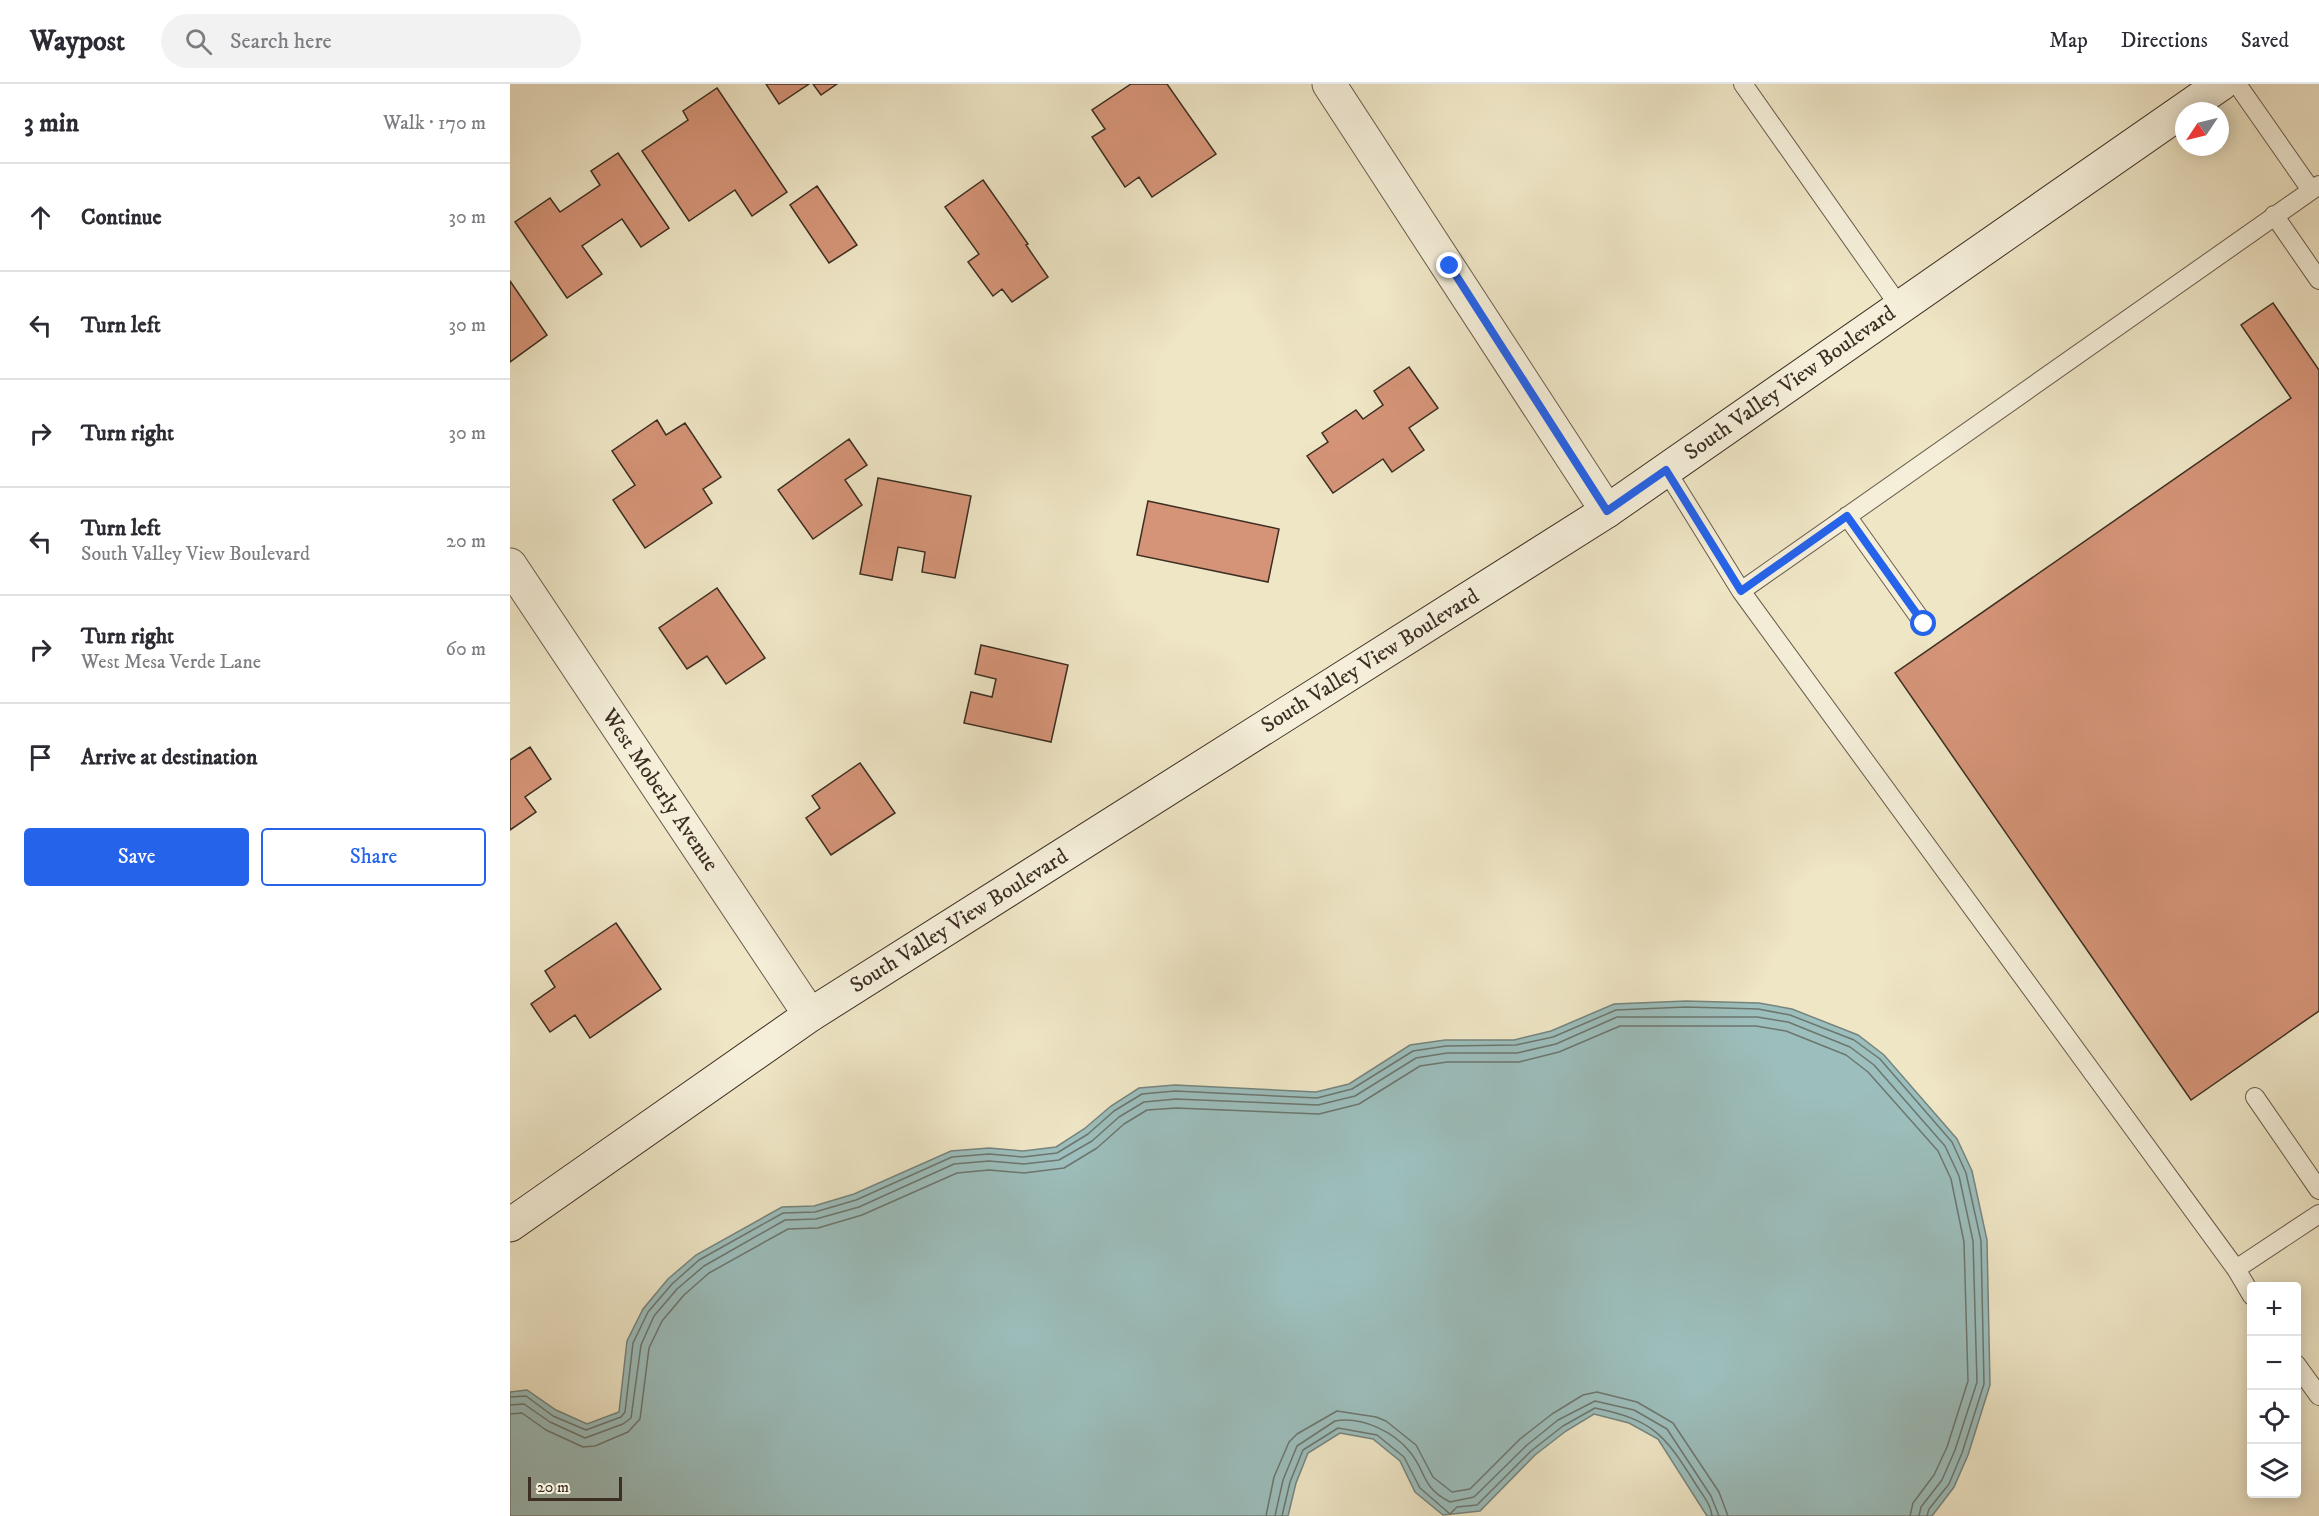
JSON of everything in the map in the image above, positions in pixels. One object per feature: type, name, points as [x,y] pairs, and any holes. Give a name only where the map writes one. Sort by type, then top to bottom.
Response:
[{"type":"main road","points":[[1329,84],[1607,511]]},
{"type":"main road","name":"South Valley View Boulevard","points":[[510,1225],[810,1015],[1607,511],[2221,84]]},
{"type":"main road","name":"West Moberly Avenue","points":[[510,565],[810,1015]]},
{"type":"lane","points":[[1743,84],[1900,307]]},
{"type":"lane","points":[[1741,591],[2315,187],[2237,84]]},
{"type":"lane","points":[[2274,216],[2319,280]]},
{"type":"lane","points":[[1666,470],[1741,591],[2236,1269],[2247,1288]]},
{"type":"lane","points":[[1847,516],[1924,624]]},
{"type":"lane","points":[[2255,1097],[2319,1190]]},
{"type":"lane","points":[[2236,1269],[2319,1214]]},
{"type":"lane","points":[[2301,1371],[2319,1396]]},
{"type":"water","points":[[1686,1001],[1759,1003],[1792,1009],[1858,1035],[1884,1055],[1957,1139],[1972,1171],[1987,1240],[1990,1385],[1968,1455],[1954,1487],[1932,1516],[1707,1516],[1658,1439],[1629,1423],[1594,1414],[1566,1431],[1535,1455],[1480,1511],[1443,1515],[1415,1492],[1400,1461],[1373,1439],[1340,1433],[1308,1453],[1296,1483],[1288,1516],[510,1516],[510,1392],[527,1390],[556,1410],[587,1424],[619,1412],[627,1341],[643,1309],[668,1279],[696,1255],[782,1207],[814,1206],[854,1194],[951,1151],[989,1148],[1023,1151],[1056,1147],[1139,1088],[1175,1085],[1316,1092],[1349,1084],[1410,1045],[1445,1040],[1514,1040],[1551,1031],[1614,1004]]},
{"type":"building","points":[[766,84],[809,84],[779,104]]},
{"type":"building","points":[[813,84],[837,84],[821,95]]},
{"type":"building","points":[[1131,84],[1167,84],[1216,154],[1152,197],[1139,177],[1125,187],[1092,137],[1105,129],[1092,110]]},
{"type":"building","points":[[717,88],[787,192],[752,216],[735,190],[689,221],[642,151],[688,120],[683,111]]},
{"type":"building","points":[[618,153],[669,228],[641,247],[622,219],[582,246],[602,274],[567,298],[515,222],[550,198],[560,212],[600,185],[591,171]]},
{"type":"building","points":[[983,180],[1048,277],[1012,302],[1002,289],[993,296],[968,262],[979,254],[945,207]]},
{"type":"building","points":[[817,186],[857,245],[829,263],[790,205]]},
{"type":"building","points":[[510,281],[547,335],[510,362]]},
{"type":"building","points":[[2273,303],[2319,370],[2319,1011],[2191,1100],[1895,673],[2291,398],[2241,325]]},
{"type":"building","points":[[1409,367],[1438,408],[1409,428],[1424,450],[1392,472],[1383,459],[1333,493],[1307,456],[1328,442],[1322,433],[1356,410],[1363,419],[1383,405],[1374,391]]},
{"type":"building","points":[[657,420],[666,435],[685,423],[721,477],[703,489],[712,503],[645,548],[613,500],[635,485],[612,451]]},
{"type":"building","points":[[849,439],[867,465],[845,480],[862,505],[813,539],[778,490]]},
{"type":"building","points":[[878,478],[971,496],[955,578],[922,572],[925,552],[898,547],[892,580],[860,574]]},
{"type":"building","points":[[1148,501],[1279,529],[1268,582],[1137,555]]},
{"type":"building","points":[[717,588],[765,658],[726,684],[707,656],[687,669],[659,628]]},
{"type":"building","points":[[981,645],[1068,665],[1051,742],[964,723],[971,692],[992,697],[996,679],[975,674]]},
{"type":"building","points":[[530,747],[551,779],[525,797],[536,812],[510,830],[510,760]]},
{"type":"building","points":[[860,763],[895,813],[831,855],[806,818],[820,808],[812,796]]},
{"type":"building","points":[[616,923],[661,989],[590,1038],[575,1015],[550,1032],[531,1004],[555,987],[545,971]]},
{"type":"route","points":[[1450,266],[1607,511],[1666,470],[1741,591],[1847,516],[1924,624]]}]
